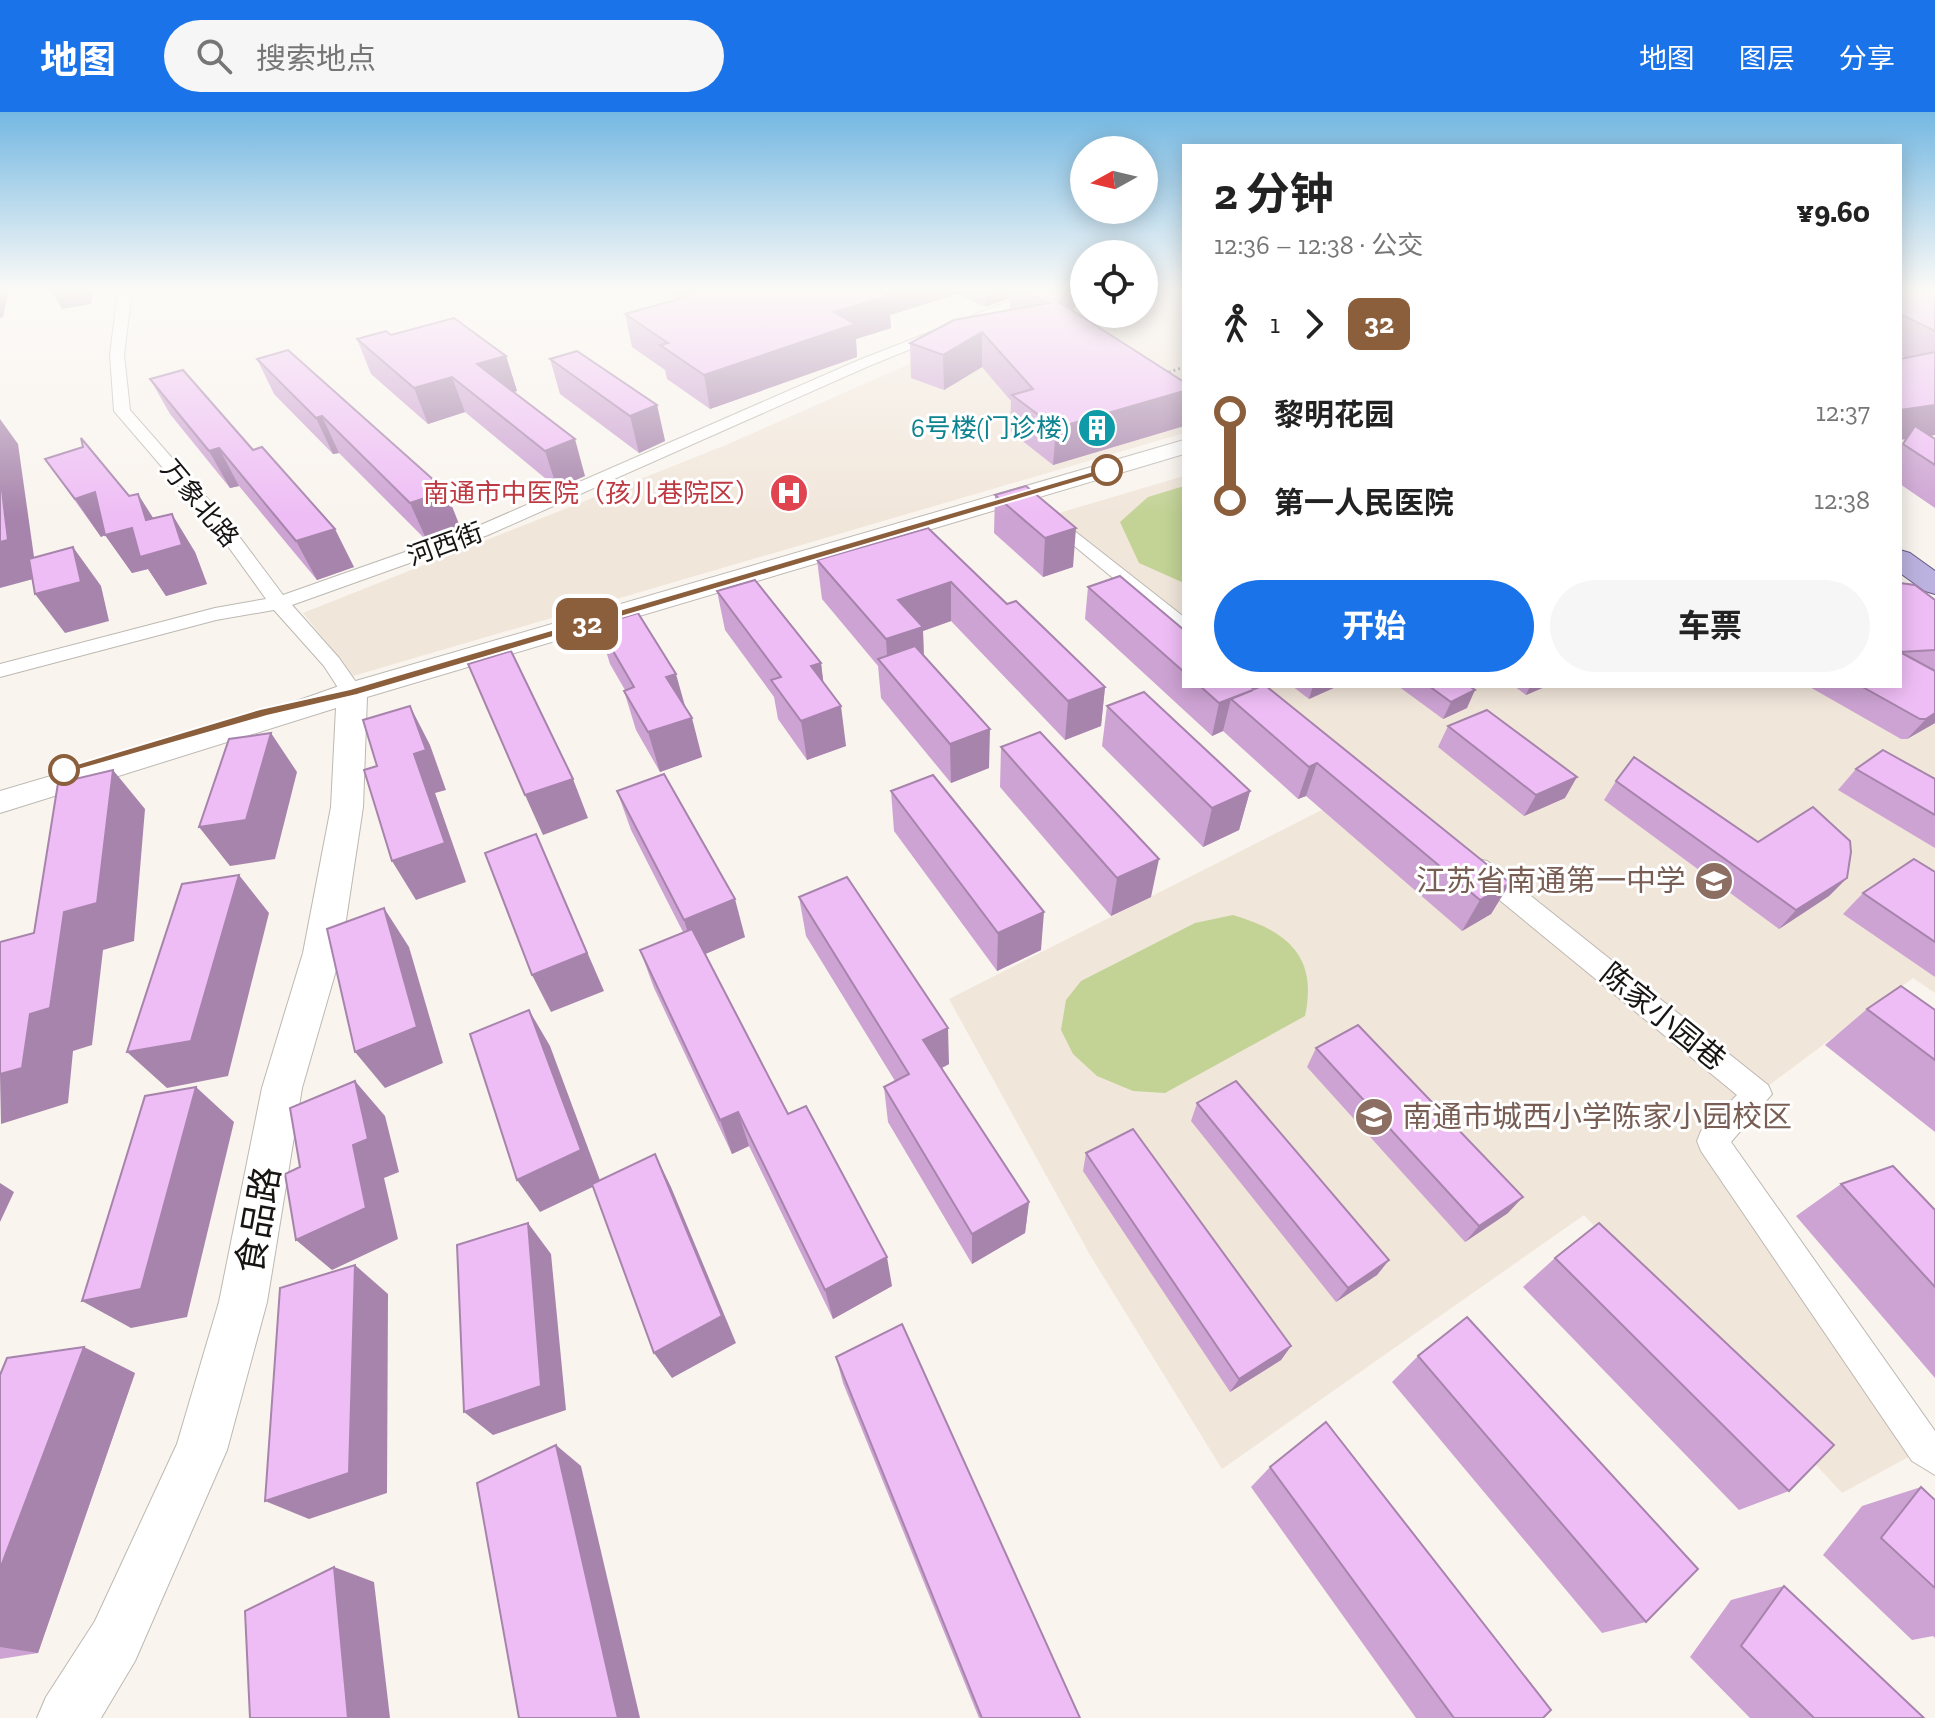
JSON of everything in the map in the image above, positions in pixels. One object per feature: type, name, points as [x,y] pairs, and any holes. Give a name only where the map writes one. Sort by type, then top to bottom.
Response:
[{"type":"main road","points":[[0,788],[265,712],[352,692],[1182,448]]},
{"type":"main road","points":[[1902,540],[1935,565]]},
{"type":"main road","points":[[1902,560],[1935,585]]},
{"type":"main road","points":[[0,802],[268,722],[352,692]]},
{"type":"main road","name":"食品路","points":[[67,1718],[115,1641],[201,1450],[243,1302],[282,1088],[322,953],[347,807],[352,692]]},
{"type":"street","name":"万象北路","points":[[118,365],[122,411],[223,527],[279,603],[332,662],[352,692]]},
{"type":"street","name":"河西街","points":[[0,671],[215,614],[279,603],[482,531],[860,365]]},
{"type":"street","points":[[1025,496],[1182,625]]},
{"type":"street","name":"陈家小园巷","points":[[1460,854],[1757,1094],[1712,1141],[1925,1448],[1935,1456]]},
{"type":"path","points":[[1165,383],[1156,377],[1182,368]]},
{"type":"shaded area","name":"南通市中医院（孩儿巷院区）","points":[[907,365],[1182,365],[1182,434],[353,676],[303,613],[726,445]]},
{"type":"shaded area","points":[[1182,477],[1182,625],[1049,516]]},
{"type":"shaded area","name":"南通市城西小学陈家小园校区","points":[[1935,631],[1935,993],[1913,978],[1757,1094],[1712,1141],[1925,1448],[1842,1493],[1584,1215],[1222,1469],[1090,1255],[949,999],[1373,784],[1257,688],[1902,688],[1902,683]]},
{"type":"green space","points":[[1182,487],[1182,582],[1139,563],[1120,522],[1148,497]]},
{"type":"green space","points":[[1233,915],[1269,929],[1294,949],[1307,977],[1305,1016],[1165,1093],[1133,1091],[1097,1076],[1073,1054],[1061,1030],[1066,1000],[1081,981],[1195,923]]},
{"type":"building","points":[[263,365],[305,365],[446,491],[410,503],[322,416],[316,418]]},
{"type":"building","points":[[387,365],[478,365],[575,439],[545,451],[452,377],[414,388]]},
{"type":"building","points":[[558,365],[598,365],[657,405],[630,416]]},
{"type":"building","points":[[689,365],[734,365],[704,375]]},
{"type":"building","points":[[1011,365],[1157,365],[1182,381],[1182,392],[1056,428],[1012,395],[1033,389]]},
{"type":"building","points":[[1902,365],[1935,365],[1935,405],[1902,410]]},
{"type":"building","points":[[183,370],[253,450],[262,447],[335,529],[296,541],[219,448],[209,451],[150,379]]},
{"type":"building","points":[[1915,426],[1935,439],[1935,465],[1903,444]]},
{"type":"building","points":[[81,438],[129,496],[138,494],[146,520],[172,514],[182,545],[140,557],[132,528],[105,535],[95,492],[75,499],[45,459],[83,447]]},
{"type":"building","points":[[0,474],[8,540],[0,542]]},
{"type":"building","points":[[1026,486],[1076,528],[1045,538],[995,495]]},
{"type":"building","points":[[928,528],[1007,604],[1016,601],[1105,687],[1068,701],[951,582],[898,600],[923,627],[886,639],[817,560]]},
{"type":"building","points":[[73,547],[81,582],[35,594],[29,559]]},
{"type":"building","points":[[1120,576],[1182,628],[1182,670],[1088,587]]},
{"type":"building","points":[[755,580],[821,663],[811,666],[841,706],[801,721],[771,680],[781,677],[717,591]]},
{"type":"building","points":[[1902,583],[1915,585],[1935,600],[1935,650],[1902,652]]},
{"type":"building","points":[[638,613],[676,674],[666,677],[692,718],[648,732],[624,691],[634,687],[598,625]]},
{"type":"building","points":[[915,646],[990,729],[950,744],[878,659]]},
{"type":"building","points":[[511,651],[573,779],[525,795],[468,664]]},
{"type":"building","points":[[1902,653],[1935,671],[1935,713],[1920,719],[1865,688],[1902,688]]},
{"type":"building","points":[[1202,688],[1268,688],[1510,883],[1480,900],[1317,763],[1309,767],[1231,699],[1253,690],[1219,703]]},
{"type":"building","points":[[1432,688],[1475,690],[1451,702]]},
{"type":"building","points":[[1144,692],[1250,791],[1212,808],[1107,706]]},
{"type":"building","points":[[410,706],[426,750],[414,754],[445,843],[392,861],[364,770],[377,766],[363,720]]},
{"type":"building","points":[[1487,710],[1577,777],[1536,795],[1448,726]]},
{"type":"building","points":[[1040,732],[1159,859],[1117,878],[1001,747]]},
{"type":"building","points":[[271,733],[246,820],[199,827],[229,739]]},
{"type":"building","points":[[1883,750],[1935,779],[1935,815],[1856,769]]},
{"type":"building","points":[[1634,757],[1758,842],[1813,807],[1850,841],[1847,878],[1796,910],[1616,781]]},
{"type":"building","points":[[113,770],[97,903],[64,912],[50,1008],[30,1014],[22,1068],[0,1074],[0,942],[34,933],[58,783]]},
{"type":"building","points":[[664,774],[735,899],[684,920],[617,791]]},
{"type":"building","points":[[933,775],[1044,912],[998,933],[891,791]]},
{"type":"building","points":[[536,834],[587,953],[532,975],[485,853]]},
{"type":"building","points":[[1914,859],[1935,872],[1935,942],[1863,893]]},
{"type":"building","points":[[239,875],[191,1041],[127,1052],[182,884]]},
{"type":"building","points":[[847,877],[948,1028],[923,1040],[1029,1202],[972,1234],[884,1087],[909,1074],[799,897]]},
{"type":"building","points":[[384,908],[417,1027],[355,1052],[327,929]]},
{"type":"building","points":[[692,929],[788,1114],[806,1106],[887,1257],[825,1290],[738,1112],[720,1120],[640,950]]},
{"type":"building","points":[[1901,986],[1935,1010],[1935,1060],[1867,1009]]},
{"type":"building","points":[[529,1010],[581,1150],[517,1180],[470,1034]]},
{"type":"building","points":[[1358,1025],[1523,1197],[1479,1226],[1316,1048]]},
{"type":"building","points":[[355,1081],[368,1139],[353,1145],[366,1208],[296,1240],[285,1174],[300,1167],[290,1108]]},
{"type":"building","points":[[1236,1081],[1389,1260],[1348,1288],[1197,1103]]},
{"type":"building","points":[[196,1087],[141,1289],[82,1301],[145,1096]]},
{"type":"building","points":[[1133,1129],[1291,1346],[1239,1379],[1086,1153]]},
{"type":"building","points":[[655,1154],[722,1316],[654,1353],[592,1184]]},
{"type":"building","points":[[1893,1166],[1935,1210],[1935,1287],[1841,1184]]},
{"type":"building","points":[[528,1223],[541,1386],[464,1412],[457,1245]]},
{"type":"building","points":[[1599,1223],[1834,1445],[1789,1491],[1555,1258]]},
{"type":"building","points":[[355,1265],[349,1473],[265,1501],[280,1288]]},
{"type":"building","points":[[1467,1317],[1698,1569],[1646,1622],[1418,1356]]},
{"type":"building","points":[[902,1324],[1080,1718],[982,1718],[836,1357]]},
{"type":"building","points":[[84,1347],[0,1569],[0,1375],[7,1358]]},
{"type":"building","points":[[1326,1422],[1551,1710],[1543,1718],[1454,1718],[1270,1467]]},
{"type":"building","points":[[556,1445],[618,1718],[519,1718],[477,1483]]},
{"type":"building","points":[[1921,1487],[1935,1500],[1935,1588],[1881,1538]]},
{"type":"building","points":[[334,1567],[348,1718],[250,1718],[245,1611]]},
{"type":"building","points":[[1784,1586],[1924,1718],[1814,1718],[1741,1646]]},
{"type":"bus line","name":"32","points":[[64,770],[265,712],[352,692],[1107,470]]},
{"type":"place","name":"6号楼(门诊楼)","points":[[1097,428]]},
{"type":"place","name":"南通市中医院（孩儿巷院区）","points":[[789,493]]},
{"type":"place","name":"江苏省南通第一中学","points":[[1714,881]]},
{"type":"place","name":"南通市城西小学陈家小园校区","points":[[1374,1117]]}]
